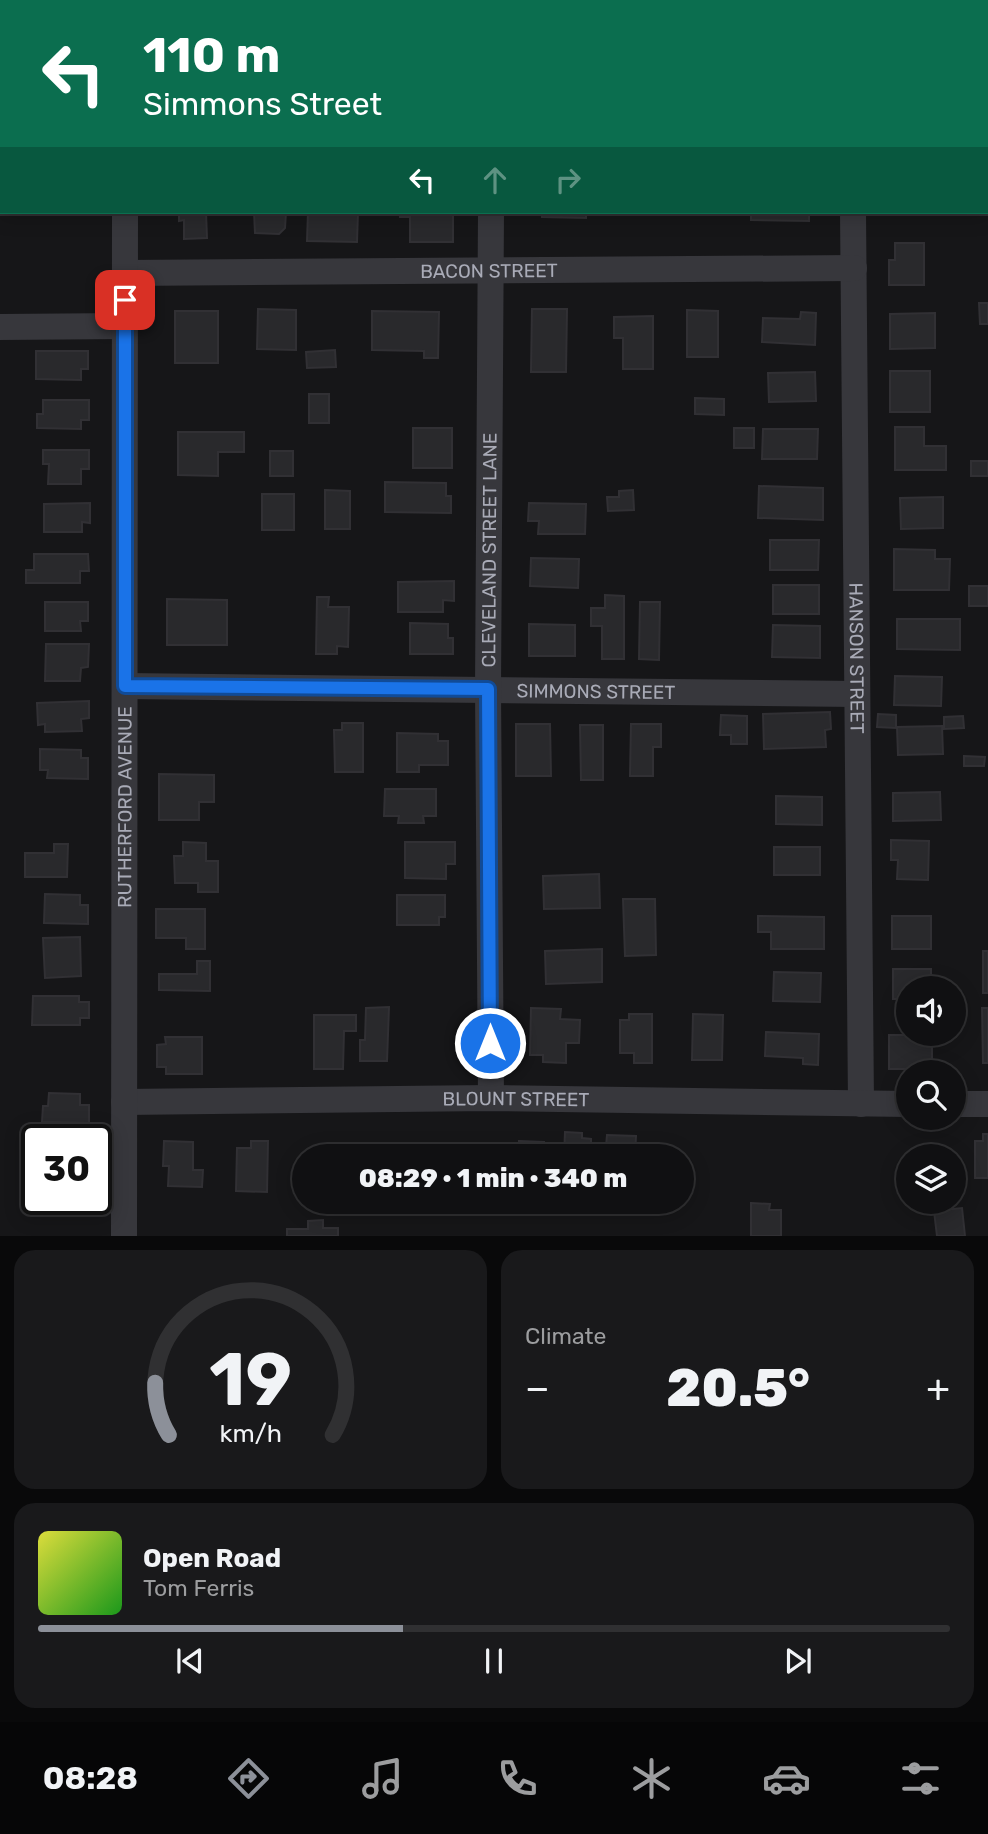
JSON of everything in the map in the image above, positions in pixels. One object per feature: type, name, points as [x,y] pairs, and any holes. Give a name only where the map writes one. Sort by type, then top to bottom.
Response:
[{"type":"street","name":"RUTHERFORD AVENUE","points":[[124,1236],[125,214]]},
{"type":"street","name":"CLEVELAND STREET LANE","points":[[491,214],[488,689],[491,1098]]},
{"type":"street","name":"HANSON STREET","points":[[853,214],[861,1104]]},
{"type":"street","name":"BACON STREET","points":[[125,273],[854,268]]},
{"type":"street","points":[[0,327],[125,326]]},
{"type":"street","name":"SIMMONS STREET","points":[[125,686],[857,694]]},
{"type":"street","name":"BLOUNT STREET","points":[[124,1102],[491,1098],[896,1104]]},
{"type":"street","points":[[966,1104],[988,1104]]},
{"type":"building","points":[[179,214],[206,214],[207,238],[184,239],[184,220],[179,221]]},
{"type":"building","points":[[254,214],[286,214],[285,228],[279,234],[255,233]]},
{"type":"building","points":[[308,214],[358,214],[357,242],[307,241]]},
{"type":"building","points":[[400,214],[453,214],[453,242],[410,242],[410,217],[400,217]]},
{"type":"building","points":[[542,214],[586,214],[586,218],[542,217]]},
{"type":"building","points":[[751,214],[809,214],[809,221],[751,220]]},
{"type":"building","points":[[895,243],[924,243],[924,285],[889,285],[889,260],[895,260]]},
{"type":"building","points":[[979,303],[988,303],[988,324],[980,324]]},
{"type":"building","points":[[258,309],[296,310],[296,350],[257,349]]},
{"type":"building","points":[[532,309],[567,309],[566,372],[531,372]]},
{"type":"building","points":[[687,310],[718,311],[718,357],[687,357]]},
{"type":"building","points":[[175,311],[218,311],[218,363],[175,363]]},
{"type":"building","points":[[372,311],[439,312],[438,358],[424,358],[424,351],[372,350]]},
{"type":"building","points":[[801,312],[816,313],[815,345],[762,342],[763,318],[800,319]]},
{"type":"building","points":[[935,313],[935,348],[890,349],[890,314]]},
{"type":"building","points":[[653,316],[653,369],[623,369],[623,338],[614,338],[614,317]]},
{"type":"building","points":[[335,350],[336,367],[307,368],[306,352]]},
{"type":"building","points":[[36,351],[88,351],[88,369],[81,369],[81,380],[36,379]]},
{"type":"building","points":[[890,371],[930,371],[930,412],[890,412]]},
{"type":"building","points":[[815,372],[816,401],[769,402],[768,373]]},
{"type":"building","points":[[309,394],[329,394],[329,423],[309,423]]},
{"type":"building","points":[[695,398],[724,399],[724,415],[695,414]]},
{"type":"building","points":[[43,400],[89,400],[89,420],[81,420],[81,429],[37,428],[37,414],[43,414]]},
{"type":"building","points":[[895,427],[924,427],[924,446],[946,446],[946,470],[895,470]]},
{"type":"building","points":[[413,428],[452,428],[452,468],[413,468]]},
{"type":"building","points":[[734,428],[754,428],[754,448],[734,448]]},
{"type":"building","points":[[763,429],[818,429],[817,459],[762,459]]},
{"type":"building","points":[[178,432],[244,432],[244,452],[218,452],[218,476],[178,475]]},
{"type":"building","points":[[43,450],[89,450],[89,469],[81,469],[81,484],[48,484],[49,464],[43,464]]},
{"type":"building","points":[[270,451],[293,451],[293,476],[270,476]]},
{"type":"building","points":[[971,461],[988,461],[988,476],[971,476]]},
{"type":"building","points":[[385,482],[446,483],[446,496],[451,496],[451,513],[385,512]]},
{"type":"building","points":[[759,486],[823,488],[823,520],[758,518]]},
{"type":"building","points":[[325,490],[350,491],[350,529],[325,529]]},
{"type":"building","points":[[633,490],[634,510],[608,511],[607,497],[619,497],[619,491]]},
{"type":"building","points":[[262,494],[294,494],[294,530],[262,530]]},
{"type":"building","points":[[943,497],[943,528],[901,529],[900,498]]},
{"type":"building","points":[[90,503],[90,523],[82,522],[82,532],[44,532],[44,504]]},
{"type":"building","points":[[529,503],[586,504],[585,534],[538,534],[539,521],[528,521]]},
{"type":"building","points":[[770,540],[819,540],[818,570],[770,570]]},
{"type":"building","points":[[894,549],[935,550],[935,559],[950,559],[949,590],[894,590]]},
{"type":"building","points":[[34,554],[88,554],[89,571],[80,571],[80,583],[26,583],[26,570],[34,570]]},
{"type":"building","points":[[531,558],[579,559],[578,588],[530,586]]},
{"type":"building","points":[[454,581],[454,601],[443,600],[443,612],[398,612],[398,582]]},
{"type":"building","points":[[773,585],[819,585],[819,614],[773,614]]},
{"type":"building","points":[[969,586],[988,586],[988,606],[969,606]]},
{"type":"building","points":[[605,595],[624,596],[624,659],[602,659],[602,626],[591,626],[591,608],[605,608]]},
{"type":"building","points":[[317,597],[329,597],[328,607],[349,607],[348,647],[337,646],[337,654],[316,654]]},
{"type":"building","points":[[167,599],[227,600],[227,645],[167,645]]},
{"type":"building","points":[[45,602],[88,602],[88,621],[80,621],[81,631],[45,631]]},
{"type":"building","points":[[640,602],[660,602],[659,660],[639,659]]},
{"type":"building","points":[[897,619],[960,619],[960,650],[897,649]]},
{"type":"building","points":[[410,623],[448,624],[448,638],[453,638],[453,654],[410,654]]},
{"type":"building","points":[[529,624],[575,625],[575,656],[529,656]]},
{"type":"building","points":[[773,625],[820,626],[820,658],[772,657]]},
{"type":"building","points":[[46,644],[89,644],[88,667],[81,668],[80,681],[45,681]]},
{"type":"building","points":[[895,676],[942,677],[941,706],[894,705]]},
{"type":"building","points":[[89,701],[89,718],[81,719],[82,731],[45,732],[45,724],[38,725],[37,703]]},
{"type":"building","points":[[830,712],[831,729],[825,730],[826,747],[764,749],[763,714]]},
{"type":"building","points":[[878,714],[896,715],[896,728],[877,727]]},
{"type":"building","points":[[721,715],[747,716],[747,744],[731,744],[731,735],[720,735]]},
{"type":"building","points":[[963,716],[964,728],[944,729],[944,717]]},
{"type":"building","points":[[342,723],[363,723],[363,772],[335,772],[334,730],[342,730]]},
{"type":"building","points":[[516,724],[550,724],[551,776],[516,776]]},
{"type":"building","points":[[631,724],[661,724],[661,747],[653,747],[653,776],[630,776]]},
{"type":"building","points":[[580,725],[603,725],[603,780],[581,780]]},
{"type":"building","points":[[942,726],[943,754],[898,755],[897,727]]},
{"type":"building","points":[[397,733],[438,734],[438,741],[448,741],[448,765],[419,765],[419,772],[397,772]]},
{"type":"building","points":[[40,749],[81,750],[81,758],[88,758],[88,779],[47,778],[48,770],[40,770]]},
{"type":"building","points":[[964,756],[985,757],[984,766],[964,766]]},
{"type":"building","points":[[159,774],[214,775],[214,802],[199,802],[199,820],[159,820]]},
{"type":"building","points":[[385,789],[436,789],[436,816],[423,816],[424,823],[398,823],[399,816],[384,816]]},
{"type":"building","points":[[940,792],[941,820],[893,821],[893,793]]},
{"type":"building","points":[[776,796],[822,797],[822,825],[776,824]]},
{"type":"building","points":[[891,840],[929,841],[928,880],[897,879],[898,860],[891,860]]},
{"type":"building","points":[[183,842],[206,843],[206,861],[218,861],[218,892],[198,892],[198,883],[175,883],[174,856],[183,856]]},
{"type":"building","points":[[405,842],[455,842],[455,864],[446,864],[446,879],[405,878]]},
{"type":"building","points":[[54,844],[68,844],[67,877],[25,877],[25,853],[54,853]]},
{"type":"building","points":[[774,847],[820,847],[820,875],[774,875]]},
{"type":"building","points":[[599,874],[600,908],[544,909],[543,876]]},
{"type":"building","points":[[45,894],[80,895],[80,905],[88,905],[88,924],[44,923]]},
{"type":"building","points":[[397,895],[445,895],[445,917],[439,917],[439,925],[397,925]]},
{"type":"building","points":[[623,899],[655,899],[656,955],[625,956]]},
{"type":"building","points":[[156,909],[205,909],[205,949],[186,949],[186,938],[156,938]]},
{"type":"building","points":[[758,916],[824,917],[824,949],[771,949],[771,932],[758,932]]},
{"type":"building","points":[[892,916],[931,916],[931,949],[892,949]]},
{"type":"building","points":[[80,937],[81,976],[45,978],[43,938]]},
{"type":"building","points":[[602,949],[602,982],[546,984],[545,951]]},
{"type":"building","points":[[983,951],[988,951],[988,993],[983,993]]},
{"type":"building","points":[[197,961],[210,961],[210,991],[159,990],[159,974],[197,974]]},
{"type":"building","points":[[893,969],[931,969],[931,976],[896,976],[896,999],[893,999]]},
{"type":"building","points":[[774,972],[821,973],[820,1002],[773,1001]]},
{"type":"building","points":[[33,996],[79,996],[79,1002],[89,1002],[89,1018],[80,1018],[80,1025],[32,1025]]},
{"type":"building","points":[[389,1007],[387,1061],[360,1061],[360,1040],[365,1040],[366,1008]]},
{"type":"building","points":[[531,1008],[561,1009],[560,1019],[580,1020],[579,1043],[566,1043],[566,1063],[543,1062],[543,1055],[530,1055]]},
{"type":"building","points":[[982,1008],[988,1008],[988,1063],[983,1063]]},
{"type":"building","points":[[629,1014],[652,1014],[652,1063],[634,1063],[634,1053],[620,1053],[620,1020],[629,1020]]},
{"type":"building","points":[[693,1014],[723,1015],[722,1060],[692,1060]]},
{"type":"building","points":[[314,1015],[356,1015],[356,1031],[344,1031],[343,1069],[314,1069]]},
{"type":"building","points":[[766,1032],[819,1034],[818,1065],[803,1064],[803,1058],[765,1056]]},
{"type":"building","points":[[889,1035],[896,1035],[896,1046],[932,1046],[932,1060],[896,1060],[896,1069],[889,1069]]},
{"type":"building","points":[[165,1037],[202,1037],[202,1074],[166,1074],[166,1067],[157,1067],[157,1045],[166,1044]]},
{"type":"building","points":[[49,1093],[80,1094],[80,1105],[89,1105],[89,1123],[42,1122],[43,1106],[48,1106]]},
{"type":"building","points":[[565,1132],[582,1133],[582,1138],[591,1139],[591,1144],[565,1144]]},
{"type":"building","points":[[983,1134],[988,1134],[988,1178],[975,1178],[975,1141],[983,1141]]},
{"type":"building","points":[[607,1135],[636,1136],[636,1144],[606,1144]]},
{"type":"building","points":[[164,1141],[193,1142],[193,1170],[203,1170],[202,1187],[168,1186],[169,1166],[163,1166]]},
{"type":"building","points":[[251,1141],[268,1141],[267,1192],[236,1191],[237,1148],[251,1148]]},
{"type":"building","points":[[519,1141],[544,1142],[544,1144],[519,1144]]},
{"type":"building","points":[[751,1203],[770,1204],[769,1210],[781,1210],[781,1236],[751,1236]]},
{"type":"building","points":[[934,1214],[963,1214],[965,1236],[937,1236]]},
{"type":"building","points":[[323,1220],[323,1228],[338,1228],[338,1236],[287,1236],[287,1229],[308,1229],[308,1221]]},
{"type":"route","points":[[125,300],[125,686],[488,689],[490,1043]]}]
